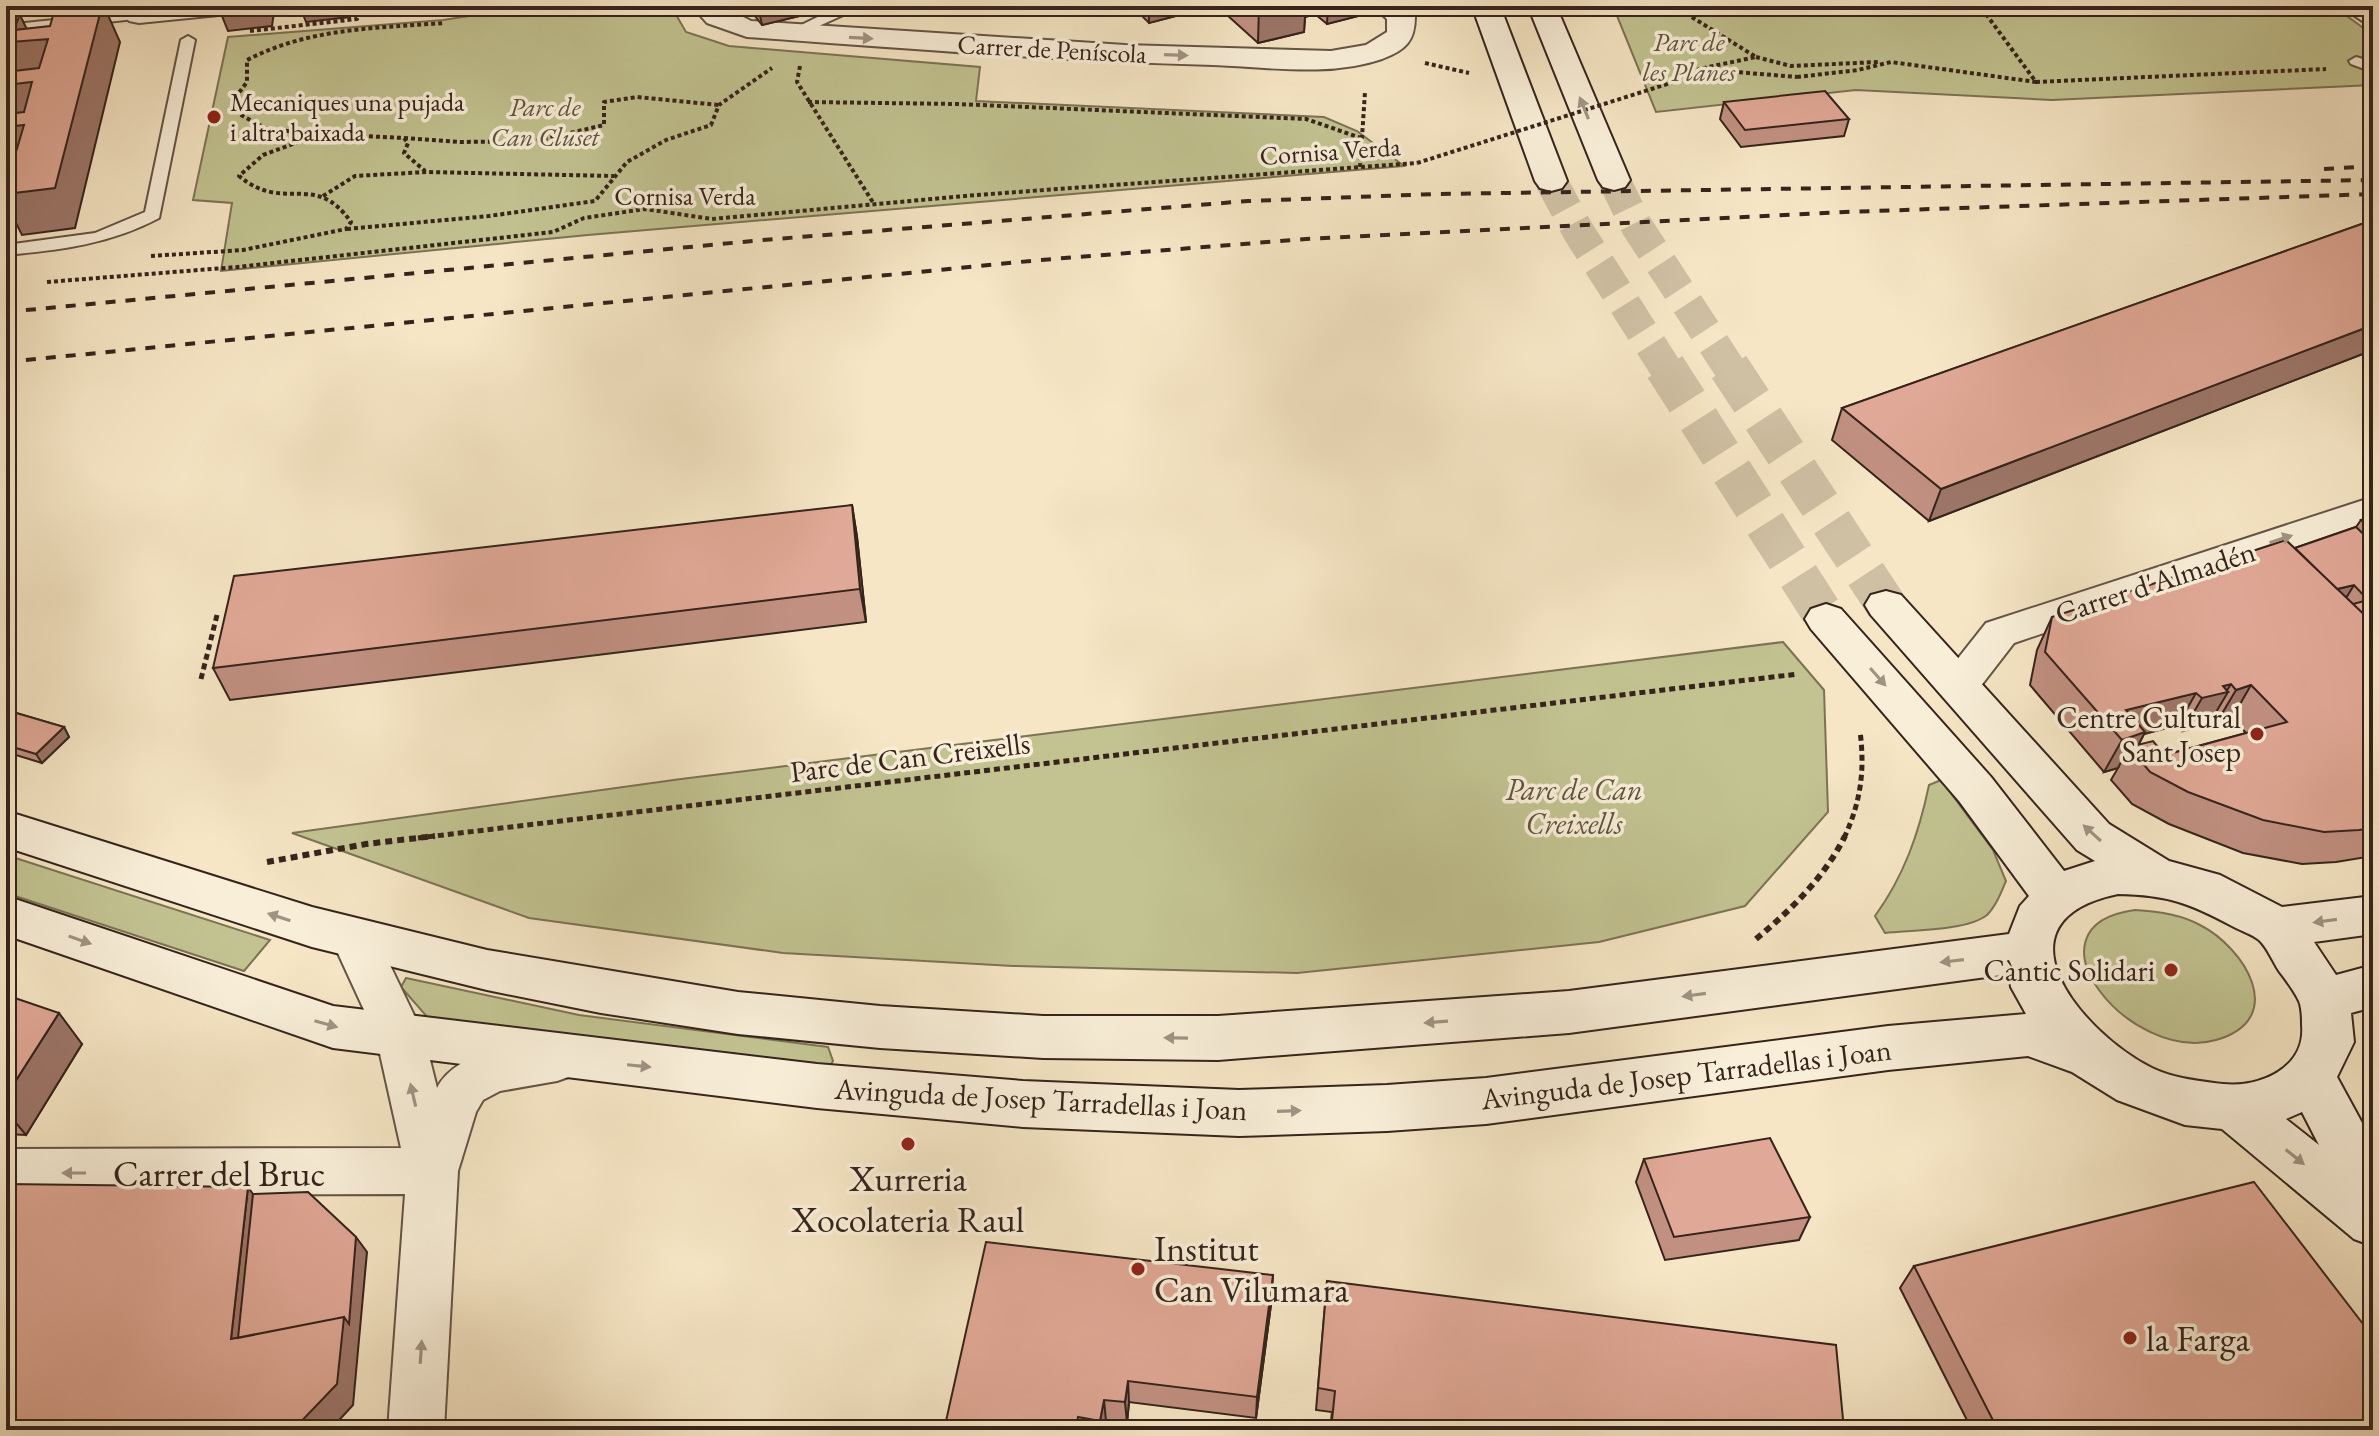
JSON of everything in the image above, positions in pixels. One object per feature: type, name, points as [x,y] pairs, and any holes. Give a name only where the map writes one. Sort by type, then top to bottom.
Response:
[{"type":"street","name":"Carrer de Peníscola","points":[[706,6],[717,17],[747,29],[792,33],[1125,54],[1331,60],[1374,52],[1401,36],[1401,16],[1387,6]]},
{"type":"street","points":[[1486,6],[1551,181]]},
{"type":"street","points":[[1542,6],[1614,180]]},
{"type":"street","points":[[139,15],[219,7]]},
{"type":"street","name":"Carrer d'Almadén","points":[[1958,685],[2000,633],[2373,509]]},
{"type":"street","points":[[1886,605],[2093,837],[2156,876]]},
{"type":"street","points":[[1826,619],[1953,762],[2033,862],[2056,897]]},
{"type":"street","name":"Avinguda de Josep Tarradellas i Joan","points":[[6,829],[354,938],[501,973],[738,1013],[880,1027],[1043,1037],[1218,1038],[1569,1012],[2029,951]]},
{"type":"street","points":[[2118,875],[2156,876],[2203,888],[2277,927],[2325,999],[2329,1042],[2311,1078],[2278,1099],[2234,1108],[2185,1102],[2135,1084],[2090,1056],[2057,1022],[2036,987],[2029,951],[2037,920],[2056,897],[2084,882],[2118,875]]},
{"type":"street","name":"Avinguda de Josep Tarradellas i Joan","points":[[6,915],[333,1027],[817,1086],[1023,1104],[1239,1113],[1486,1101],[1888,1048],[2028,1035],[2090,1056]]},
{"type":"street","points":[[2277,927],[2373,915]]},
{"type":"street","points":[[354,938],[400,1036],[432,1171]]},
{"type":"street","points":[[2325,999],[2373,986]]},
{"type":"street","points":[[416,1430],[432,1171],[460,1090],[486,1074],[520,1064],[571,1058]]},
{"type":"street","points":[[2311,1078],[2373,1196]]},
{"type":"street","points":[[2234,1108],[2373,1221]]},
{"type":"street","name":"Carrer del Bruc","points":[[6,1172],[432,1171]]},
{"type":"lane","points":[[2347,6],[2373,24]]},
{"type":"lane","points":[[792,33],[850,7],[1064,11]]},
{"type":"lane","points":[[6,29],[139,15]]},
{"type":"lane","points":[[6,250],[98,241],[117,235],[153,214],[188,40]]},
{"type":"lane","points":[[2356,61],[2373,67]]},
{"type":"path","points":[[248,32],[357,19],[365,6]]},
{"type":"path","points":[[1674,6],[1756,57],[1791,66],[1891,62],[2036,82],[2373,67]]},
{"type":"path","points":[[1980,6],[2036,82]]},
{"type":"path","points":[[444,23],[324,34],[272,44],[247,60],[247,82],[238,94],[239,114],[267,129],[320,134],[460,142],[536,141],[604,125],[604,102],[637,97],[719,105]]},
{"type":"path","points":[[1756,57],[1699,69],[1699,74],[1724,71],[1797,77],[1858,70],[1891,62]]},
{"type":"path","points":[[1420,61],[1462,73]]},
{"type":"path","points":[[790,66],[801,65]]},
{"type":"path","points":[[151,256],[243,250],[346,229],[489,216],[595,201],[627,162],[666,140],[711,125],[719,105],[768,69],[779,67]]},
{"type":"path","name":"Cornisa Verda","points":[[37,283],[237,267],[553,232],[584,218],[645,209],[712,219],[1417,163],[1699,74]]},
{"type":"path","points":[[798,76],[797,82],[808,102],[874,204]]},
{"type":"path","points":[[1360,167],[1363,95],[1368,85]]},
{"type":"path","points":[[808,102],[945,104],[1306,119],[1361,138]]},
{"type":"path","points":[[320,134],[263,155],[239,176],[260,191],[323,196],[339,202],[351,222],[346,229]]},
{"type":"path","points":[[404,138],[408,143],[404,153],[426,172]]},
{"type":"path","points":[[323,196],[355,176],[426,172],[615,176]]},
{"type":"path","points":[[201,679],[217,615]]},
{"type":"path","name":"Parc de Can Creixells","points":[[266,862],[366,844],[1798,674]]},
{"type":"path","points":[[1749,945],[1816,884],[1838,849],[1864,782],[1865,752],[1857,718]]},
{"type":"green space","name":"Parc de Can Cluset","points":[[534,6],[671,6],[686,32],[729,46],[980,67],[976,101],[1324,117],[1357,131],[1404,166],[588,235],[221,271],[232,203],[193,200],[228,37],[443,20]]},
{"type":"green space","name":"Parc de les Planes","points":[[1613,6],[2333,6],[2373,35],[2373,85],[2052,100],[1856,90],[1656,112]]},
{"type":"green space","name":"Parc de Can Creixells","points":[[1783,642],[1824,690],[1828,812],[1745,906],[1599,942],[1297,973],[1013,966],[783,953],[529,918],[292,833],[681,779]]},
{"type":"green space","points":[[1941,780],[1993,850],[2006,881],[1993,908],[1978,920],[1953,927],[1885,933],[1875,916],[1909,854],[1929,785]]},
{"type":"green space","points":[[6,855],[270,940],[244,971],[6,893]]},
{"type":"green space","points":[[2135,910],[2192,921],[2217,936],[2232,950],[2252,983],[2255,1000],[2251,1016],[2238,1030],[2216,1040],[2183,1042],[2150,1032],[2121,1014],[2099,990],[2086,964],[2086,940],[2101,921]]},
{"type":"green space","points":[[406,978],[579,1015],[828,1047],[833,1061],[829,1068],[429,1019],[401,987]]},
{"type":"building","points":[[102,6],[55,188],[6,194],[6,163],[13,162],[24,125],[6,127],[6,114],[24,112],[32,82],[6,85],[6,72],[39,68],[48,39],[11,42],[6,59],[6,16],[20,14],[14,30],[50,26],[55,9]]},
{"type":"building","points":[[1825,91],[1849,119],[1745,130],[1724,102]]},
{"type":"building","points":[[2373,220],[2373,325],[1941,489],[1842,408]]},
{"type":"building","points":[[852,505],[860,589],[213,668],[234,576]]},
{"type":"building","points":[[2373,516],[2373,531],[2361,520]]},
{"type":"building","points":[[2356,527],[2373,543],[2373,623],[2353,604],[2368,600],[2354,585],[2337,589],[2295,548]]},
{"type":"building","points":[[2286,540],[2373,623],[2373,828],[2324,832],[2263,820],[2188,792],[2150,772],[2129,747],[2153,741],[2165,755],[2287,722],[2251,685],[2236,690],[2231,684],[2223,686],[2228,692],[2202,698],[2196,693],[2126,710],[2145,732],[2122,740],[2045,652],[2052,617]]},
{"type":"building","points":[[6,710],[64,727],[36,754],[6,745]]},
{"type":"building","points":[[6,995],[59,1013],[6,1096]]},
{"type":"building","points":[[1770,1138],[1810,1217],[1674,1237],[1644,1159]]},
{"type":"building","name":"la Farga","points":[[2254,1182],[2373,1337],[2373,1430],[1998,1430],[1914,1266]]},
{"type":"building","points":[[6,1184],[248,1187],[231,1339],[344,1317],[337,1384],[293,1430],[6,1430]]},
{"type":"building","points":[[308,1192],[356,1237],[349,1324],[344,1317],[238,1338],[253,1194]]},
{"type":"building","points":[[986,1242],[1273,1275],[1257,1397],[1128,1381],[1125,1402],[1104,1400],[1100,1421],[1078,1417],[1076,1430],[944,1430]]},
{"type":"building","points":[[1327,1281],[1836,1345],[1844,1430],[1331,1430],[1335,1391],[1318,1388]]},
{"type":"tunnel","points":[[1614,180],[1636,225],[1730,369]]},
{"type":"tunnel","points":[[1551,181],[1578,231],[1666,369]]},
{"type":"tunnel","points":[[1665,367],[1826,619]]},
{"type":"tunnel","points":[[1729,367],[1886,605]]},
{"type":"railway","points":[[2324,169],[2373,166]]},
{"type":"railway","points":[[6,312],[763,240],[1248,201],[1436,194],[2373,180]]},
{"type":"railway","points":[[6,362],[1040,260],[1306,239],[1845,212],[2373,194]]},
{"type":"place","name":"Mecaniques una pujada i altra baixada","points":[[214,117]]},
{"type":"place","name":"Centre Cultural Sant Josep","points":[[2257,734]]},
{"type":"place","name":"Càntic Solidari","points":[[2171,970]]},
{"type":"place","name":"Xurreria Xocolateria Raul","points":[[908,1144]]},
{"type":"place","name":"Institut Can Vilumara","points":[[1138,1269]]},
{"type":"place","name":"la Farga","points":[[2130,1338]]}]
